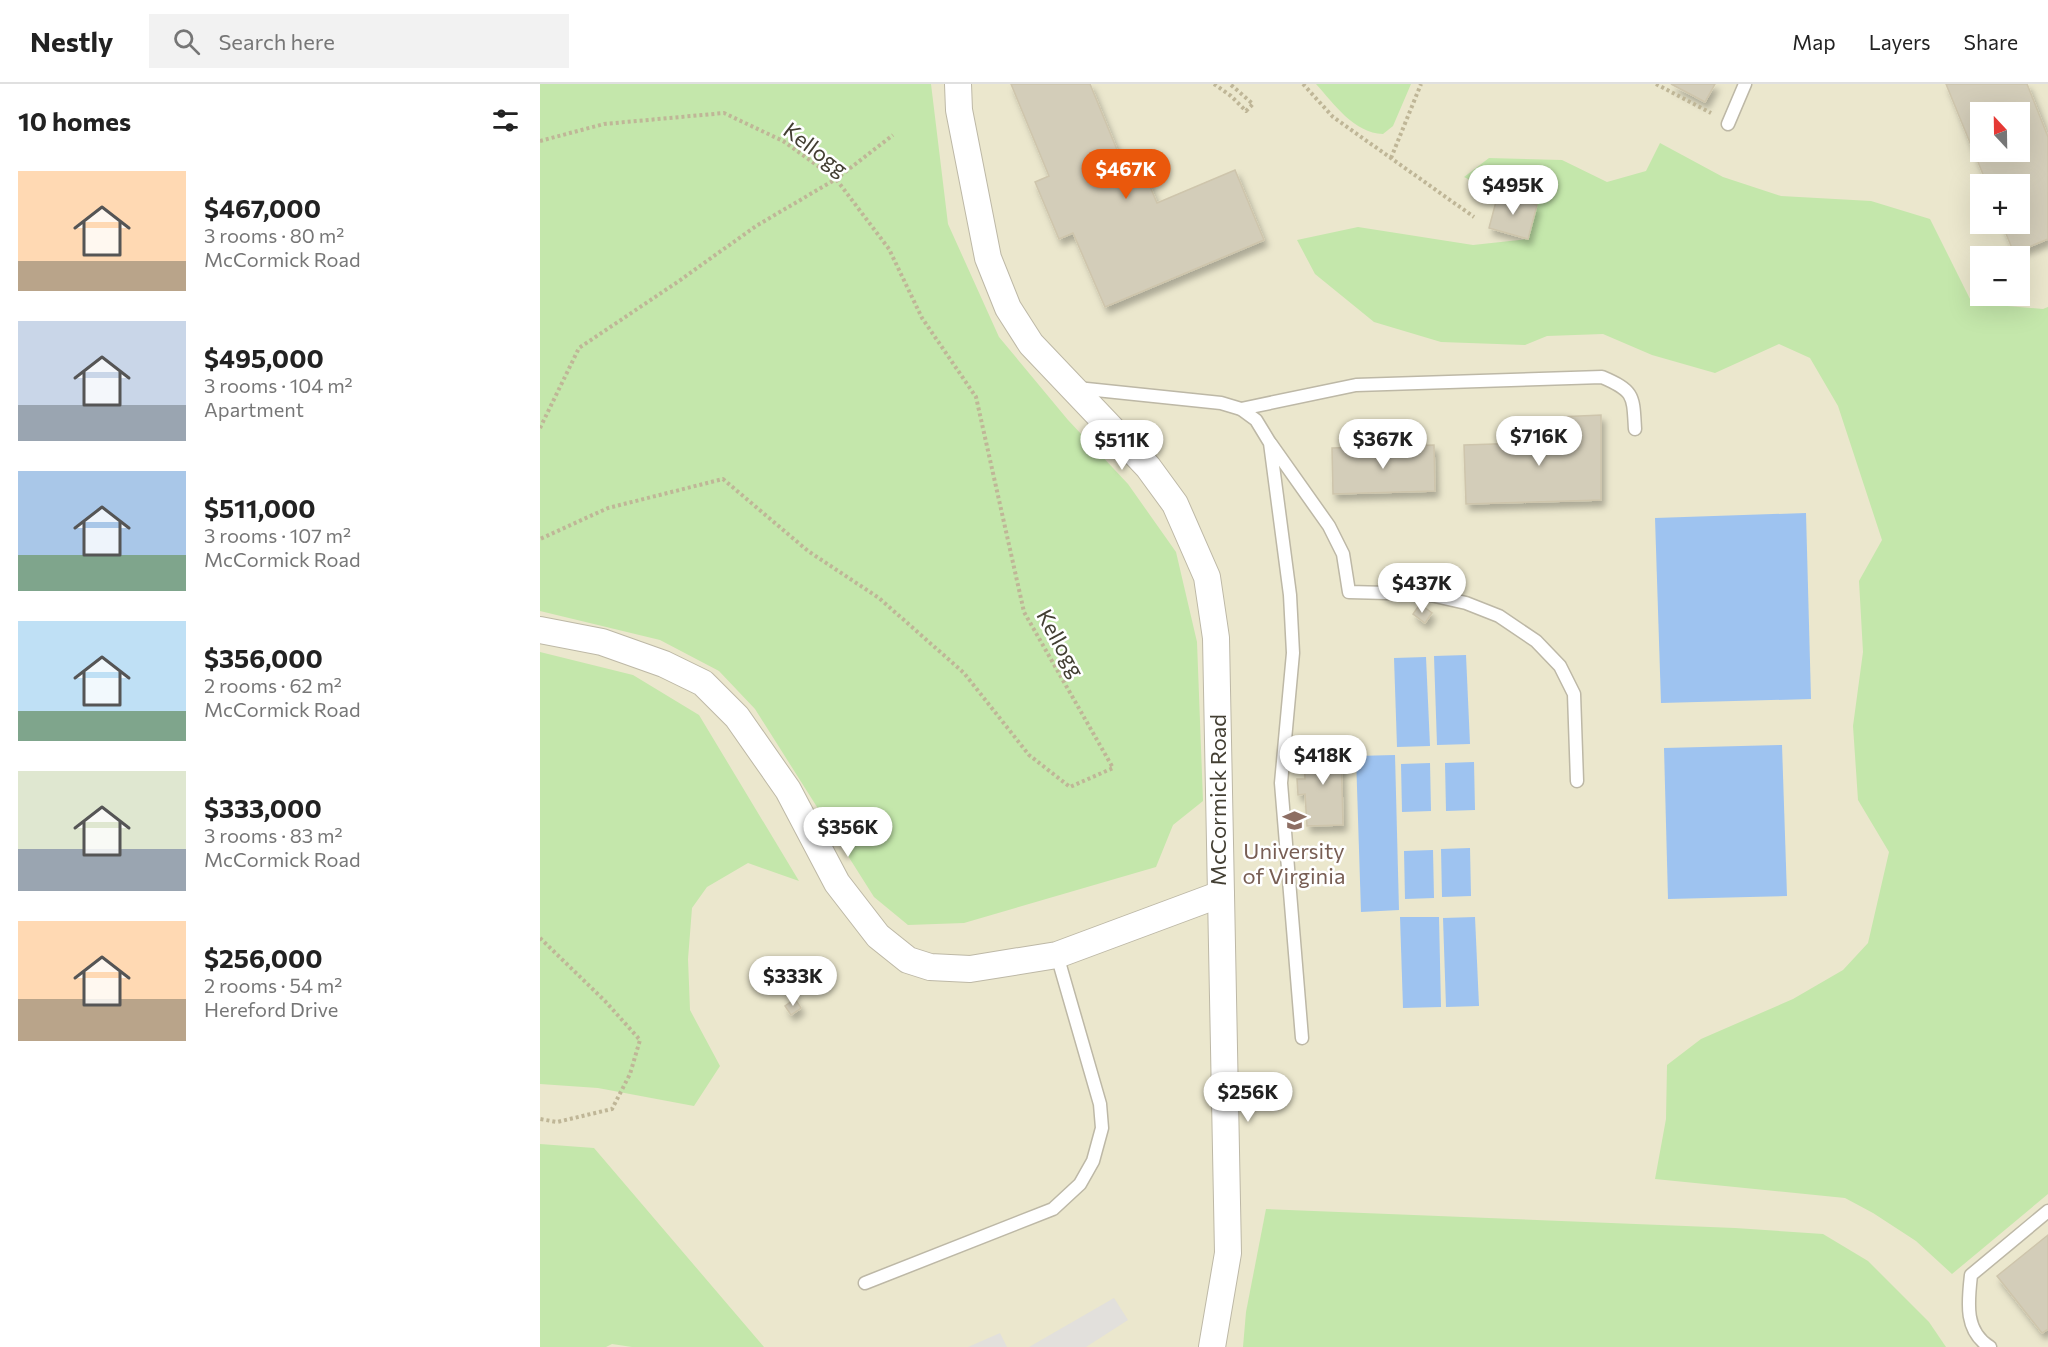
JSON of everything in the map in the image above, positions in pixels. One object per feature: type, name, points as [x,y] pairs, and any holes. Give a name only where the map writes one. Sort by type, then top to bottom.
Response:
[{"type":"street","name":"McCormick Road","points":[[540,630],[602,642],[664,664],[703,683],[737,717],[788,790],[837,883],[878,936],[908,960],[930,967],[970,969],[1058,955],[1221,894],[1216,638],[1207,577],[1175,504],[1148,467],[1032,344],[1008,308],[988,258],[959,110],[958,84]]},
{"type":"street","points":[[1212,1347],[1228,1253],[1221,894]]},
{"type":"lane","points":[[1728,124],[1745,84]]},
{"type":"lane","points":[[1241,409],[1356,386],[1602,377],[1622,386],[1633,399],[1635,429]]},
{"type":"lane","points":[[1073,387],[1221,403],[1241,409],[1256,420],[1329,526],[1343,554],[1349,592],[1426,594],[1466,603],[1499,616],[1536,641],[1560,666],[1574,694],[1577,781]]},
{"type":"lane","points":[[1270,443],[1290,595],[1293,653],[1281,783],[1302,1038]]},
{"type":"lane","points":[[865,1283],[1053,1209],[1080,1184],[1093,1161],[1102,1128],[1100,1104],[1058,955]]},
{"type":"lane","points":[[1990,1347],[1978,1340],[1968,1310],[1971,1275],[2048,1211]]},
{"type":"path","points":[[1214,84],[1246,111],[1253,104],[1230,84]]},
{"type":"path","points":[[1303,84],[1333,117],[1473,218]]},
{"type":"path","points":[[1391,158],[1421,84]]},
{"type":"path","points":[[1656,84],[1728,124]]},
{"type":"path","name":"Kellogg","points":[[540,141],[604,124],[724,113],[783,141],[836,179],[889,249],[922,318],[976,396],[1024,612],[1113,768],[1070,787],[1029,755],[964,673],[879,598],[808,550],[723,479],[608,508],[540,539]]},
{"type":"path","points":[[540,428],[579,348],[756,226],[836,179],[893,135]]},
{"type":"path","points":[[540,938],[571,966],[640,1040],[630,1074],[612,1109],[557,1122],[540,1119]]},
{"type":"shaded area","name":"University of Virginia","points":[[540,84],[2048,84],[2048,1347],[540,1347]]},
{"type":"shaded area","points":[[1114,1298],[1128,1320],[1086,1347],[1029,1347]]},
{"type":"shaded area","points":[[1000,1333],[1007,1347],[968,1347]]},
{"type":"green space","points":[[540,84],[931,84],[948,224],[999,337],[1068,420],[1128,484],[1176,552],[1197,642],[1203,801],[1173,825],[1156,867],[964,923],[908,925],[874,897],[755,709],[719,671],[660,640],[540,611]]},
{"type":"green space","points":[[1316,84],[1411,84],[1393,126],[1383,134],[1363,129],[1354,123]]},
{"type":"green space","points":[[1660,143],[1723,177],[1781,196],[1871,201],[1930,219],[1970,299],[1970,306],[2043,309],[2048,307],[2048,1194],[1952,1274],[1916,1241],[1845,1198],[1655,1179],[1666,1119],[1667,1065],[1701,1039],[1793,999],[1843,970],[1868,943],[1889,852],[1858,800],[1853,726],[1863,652],[1859,581],[1882,540],[1838,406],[1810,358],[1779,344],[1715,373],[1652,355],[1603,334],[1547,336],[1525,345],[1441,342],[1374,322],[1315,274],[1297,240],[1358,227],[1473,245],[1528,239],[1537,205],[1498,194],[1464,177],[1489,158],[1562,160],[1607,182],[1646,171]]},
{"type":"green space","points":[[540,652],[633,675],[699,715],[799,881],[748,863],[707,887],[692,908],[688,959],[690,1010],[720,1066],[694,1106],[598,1088],[540,1084]]},
{"type":"green space","points":[[540,1144],[594,1148],[764,1347],[632,1347],[612,1344],[606,1347],[540,1347]]},
{"type":"green space","points":[[1266,1209],[1735,1228],[1823,1234],[1868,1261],[1929,1322],[1946,1347],[1243,1347],[1246,1312]]},
{"type":"water","points":[[1806,513],[1811,699],[1661,703],[1655,518]]},
{"type":"water","points":[[1466,655],[1470,744],[1437,745],[1434,656]]},
{"type":"water","points":[[1426,657],[1430,746],[1397,747],[1394,658]]},
{"type":"water","points":[[1782,745],[1787,896],[1668,899],[1664,748]]},
{"type":"water","points":[[1395,755],[1399,910],[1361,912],[1356,756]]},
{"type":"water","points":[[1474,762],[1475,810],[1446,811],[1445,763]]},
{"type":"water","points":[[1430,763],[1431,811],[1402,812],[1401,764]]},
{"type":"water","points":[[1470,848],[1471,896],[1442,897],[1441,849]]},
{"type":"water","points":[[1433,850],[1434,898],[1405,899],[1404,851]]},
{"type":"water","points":[[1400,917],[1439,917],[1441,1007],[1403,1008]]},
{"type":"water","points":[[1475,917],[1479,1006],[1446,1007],[1443,918]]},
{"type":"building","points":[[1011,84],[1090,84],[1120,157],[1135,151],[1157,203],[1235,170],[1264,240],[1105,307],[1073,233],[1059,239],[1035,182],[1049,176]]},
{"type":"building","points":[[1671,84],[1715,84],[1705,102]]},
{"type":"building","points":[[1946,84],[2027,84],[2048,137],[2048,239],[2030,246],[2011,246],[2006,234],[2030,234],[2030,174],[1983,174],[1978,162],[2030,162],[2030,102],[1970,102],[1970,143]]},
{"type":"building","points":[[1498,194],[1537,205],[1528,239],[1489,228]]},
{"type":"building","points":[[1601,415],[1601,500],[1466,504],[1464,445],[1558,442],[1557,417]]},
{"type":"building","points":[[1434,445],[1435,491],[1333,494],[1332,448]]},
{"type":"building","points":[[1420,604],[1432,613],[1425,623],[1413,614]]},
{"type":"building","points":[[1341,747],[1343,825],[1307,826],[1305,794],[1298,795],[1297,779],[1305,779],[1304,748]]},
{"type":"building","points":[[795,999],[801,1008],[791,1015],[785,1006]]},
{"type":"building","points":[[2048,1235],[2048,1329],[2042,1333],[1997,1276]]},
{"type":"place","name":"University of Virginia","points":[[1294,821]]}]
